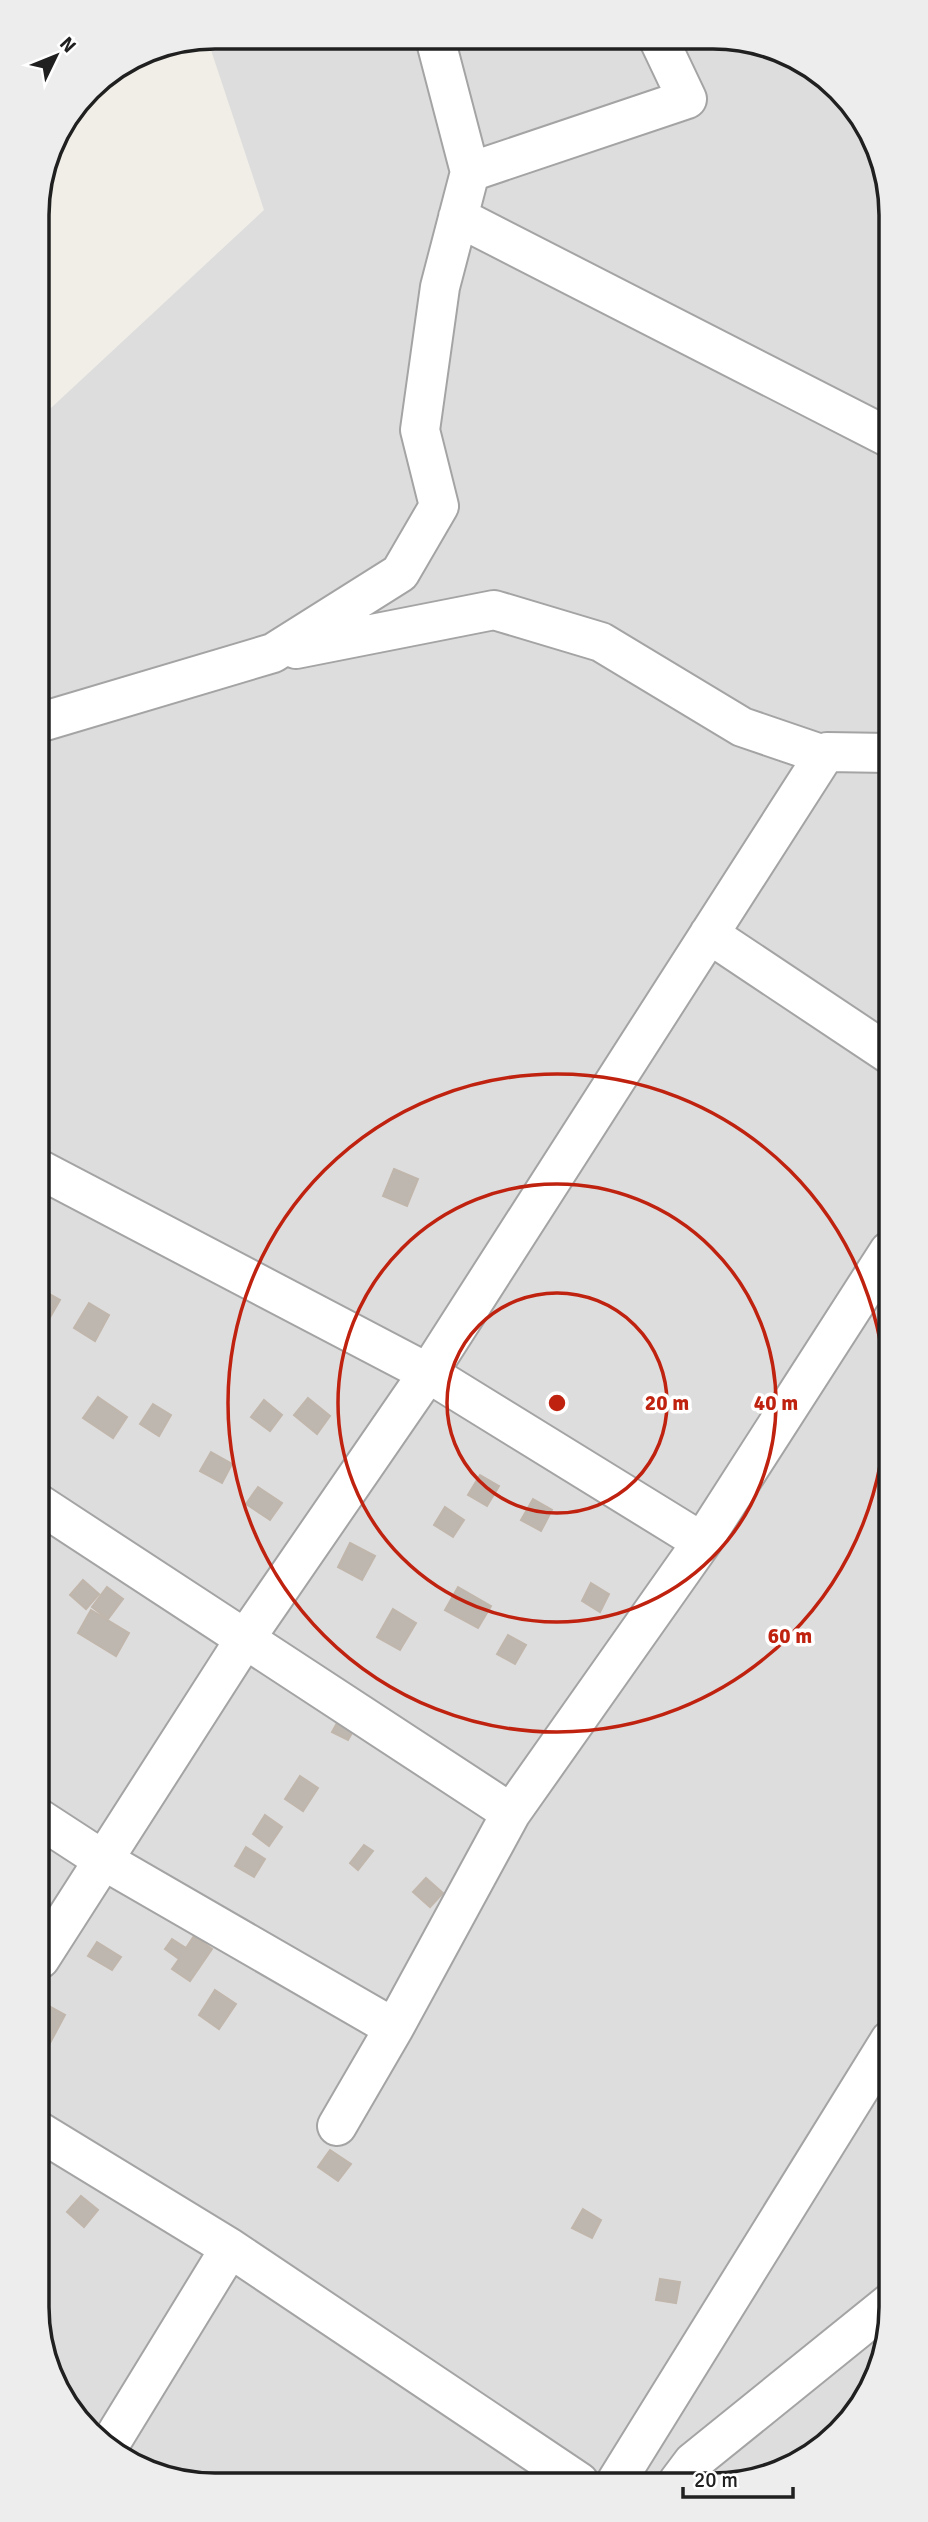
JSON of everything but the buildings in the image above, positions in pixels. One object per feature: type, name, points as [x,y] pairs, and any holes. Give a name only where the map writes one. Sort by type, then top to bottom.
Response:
[{"type":"street","points":[[273,653],[400,573],[439,506],[420,430],[440,286],[470,172],[438,49]]},
{"type":"street","points":[[663,49],[687,99]]},
{"type":"street","points":[[687,99],[688,49]]},
{"type":"street","points":[[470,172],[687,99]]},
{"type":"street","points":[[458,217],[879,432]]},
{"type":"street","points":[[49,720],[273,653],[494,610],[601,642],[742,727],[826,753],[879,753]]},
{"type":"street","points":[[49,1945],[245,1639],[428,1373],[826,753],[879,732]]},
{"type":"street","points":[[709,934],[879,1047]]},
{"type":"street","points":[[49,1175],[428,1373],[702,1542]]},
{"type":"street","points":[[337,2126],[394,2028],[511,1813],[702,1542],[879,1267]]},
{"type":"street","points":[[49,1511],[511,1813]]},
{"type":"street","points":[[49,1825],[103,1860],[394,2028]]},
{"type":"street","points":[[622,2473],[879,2058]]},
{"type":"street","points":[[49,2137],[230,2248],[566,2473]]},
{"type":"street","points":[[113,2438],[230,2248]]},
{"type":"street","points":[[695,2473],[879,2312]]},
{"type":"shaded area","points":[[211,49],[724,49],[745,52],[786,66],[814,83],[830,98],[857,132],[876,183],[879,204],[879,2318],[866,2371],[838,2416],[814,2439],[796,2451],[745,2470],[713,2473],[193,2472],[142,2456],[114,2439],[98,2424],[77,2399],[66,2380],[52,2339],[49,2318],[49,410],[264,210]]}]
